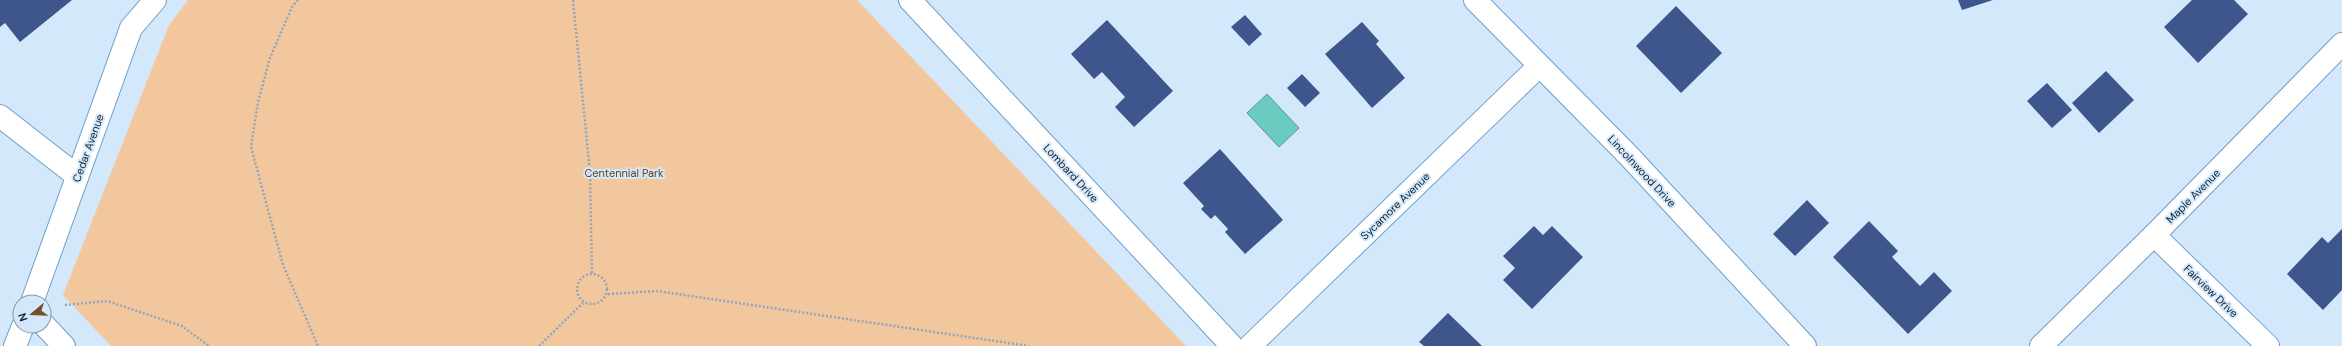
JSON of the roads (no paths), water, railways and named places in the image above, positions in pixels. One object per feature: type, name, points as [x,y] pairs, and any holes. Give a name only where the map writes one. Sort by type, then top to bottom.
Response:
[{"type":"street","name":"Cedar Avenue","points":[[35,294],[131,28],[155,0]]},
{"type":"street","name":"Lombard Drive","points":[[910,0],[1232,346]]},
{"type":"street","name":"Lincolnwood Drive","points":[[1474,0],[1633,161],[1805,346]]},
{"type":"street","name":"Maple Avenue","points":[[2041,346],[2154,235],[2342,44]]},
{"type":"street","name":"Sycamore Avenue","points":[[1250,346],[1539,66]]},
{"type":"street","points":[[0,116],[77,176]]},
{"type":"street","name":"Fairview Drive","points":[[2154,235],[2268,346]]},
{"type":"street","points":[[52,333],[64,346]]},
{"type":"street","points":[[15,346],[20,334]]},
{"type":"park label","name":"Centennial Park","points":[[624,173]]}]
